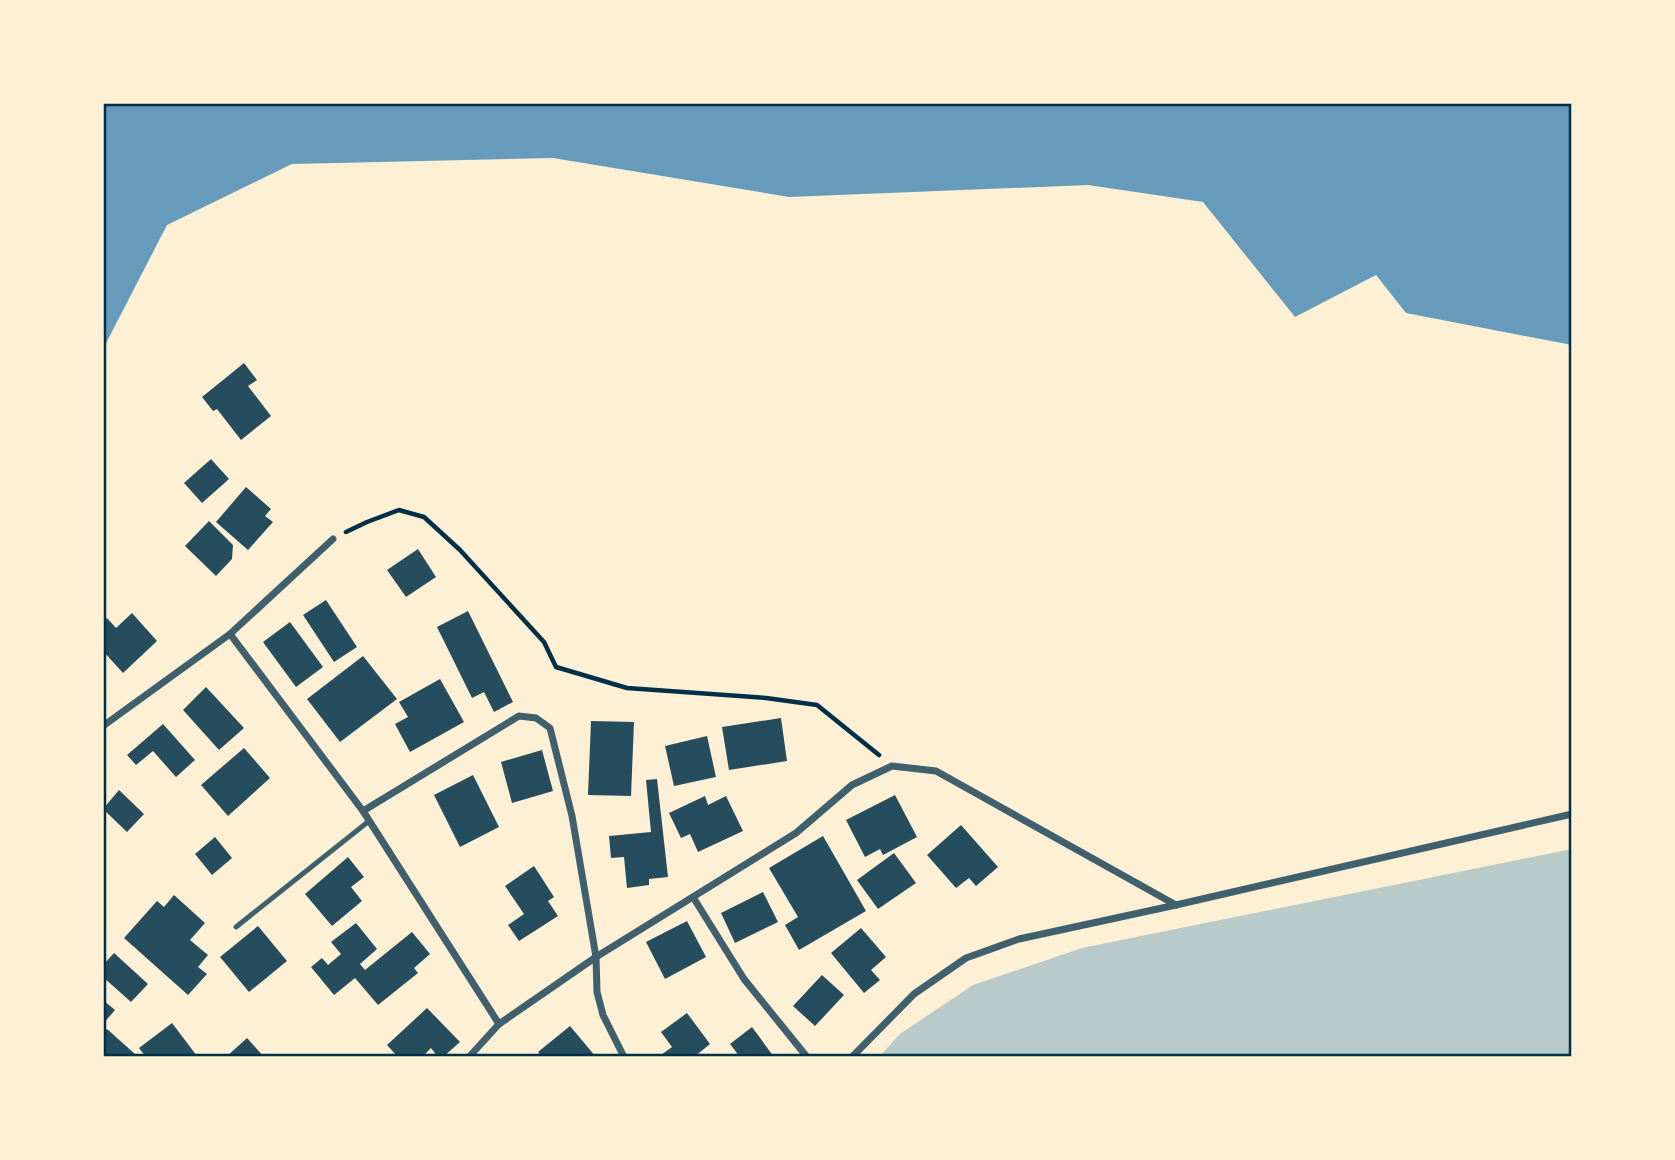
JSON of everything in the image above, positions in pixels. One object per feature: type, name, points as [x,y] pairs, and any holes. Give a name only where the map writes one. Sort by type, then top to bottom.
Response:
[{"type":"street","points":[[103,726],[230,634],[333,539]]},
{"type":"street","points":[[230,634],[363,811],[499,1024]]},
{"type":"street","points":[[363,811],[519,716],[536,718],[550,728],[572,816],[596,957],[597,992],[603,1015],[624,1057]]},
{"type":"street","points":[[469,1057],[499,1024],[596,957],[796,833],[852,785],[892,766],[936,771],[1176,905]]},
{"type":"street","points":[[852,1057],[914,994],[966,958],[1019,939],[1572,814]]},
{"type":"street","points":[[693,897],[744,979],[807,1057]]},
{"type":"lane","points":[[236,927],[369,821]]},
{"type":"path","points":[[333,539],[366,522],[399,510],[424,517],[460,550],[544,642],[556,667],[627,688],[766,698],[817,705],[892,766]]},
{"type":"shaded area","points":[[1572,849],[1572,1057],[879,1057],[900,1034],[973,985],[1082,948]]},
{"type":"water","points":[[103,103],[1572,103],[1572,345],[1406,313],[1376,275],[1295,317],[1203,202],[1088,185],[789,197],[553,158],[292,164],[167,225],[103,349]]},
{"type":"building","points":[[244,363],[257,380],[248,386],[271,416],[241,440],[217,409],[213,411],[202,397]]},
{"type":"building","points":[[211,459],[229,479],[202,503],[184,483]]},
{"type":"building","points":[[246,487],[271,509],[265,516],[273,522],[248,550],[216,522]]},
{"type":"building","points":[[209,521],[233,545],[232,559],[216,576],[185,546]]},
{"type":"building","points":[[418,549],[436,577],[406,597],[387,570]]},
{"type":"building","points":[[326,600],[357,647],[334,662],[303,615]]},
{"type":"building","points":[[468,611],[513,702],[494,712],[484,692],[472,698],[437,627]]},
{"type":"building","points":[[132,613],[157,641],[123,673],[103,651],[103,622],[107,618],[116,628]]},
{"type":"building","points":[[290,622],[323,667],[296,687],[263,642]]},
{"type":"building","points":[[363,656],[397,699],[340,742],[307,699]]},
{"type":"building","points":[[440,679],[464,722],[410,752],[395,724],[408,717],[399,702]]},
{"type":"building","points":[[206,687],[244,728],[219,750],[183,710]]},
{"type":"building","points":[[781,718],[787,761],[729,770],[722,727]]},
{"type":"building","points":[[591,721],[634,722],[631,796],[588,795]]},
{"type":"building","points":[[163,724],[195,760],[176,777],[153,751],[136,765],[127,755]]},
{"type":"building","points":[[707,736],[716,777],[674,786],[665,746]]},
{"type":"building","points":[[244,748],[270,778],[228,816],[201,785]]},
{"type":"building","points":[[542,750],[553,791],[512,803],[501,762]]},
{"type":"building","points":[[473,775],[499,827],[460,847],[434,795]]},
{"type":"building","points":[[657,779],[668,877],[649,879],[649,885],[627,888],[624,857],[611,858],[609,836],[651,832],[646,780]]},
{"type":"building","points":[[119,790],[144,814],[127,832],[103,809]]},
{"type":"building","points":[[895,795],[917,837],[883,855],[880,849],[865,857],[846,820]]},
{"type":"building","points":[[705,796],[708,805],[726,796],[743,831],[698,852],[690,834],[681,838],[669,813]]},
{"type":"building","points":[[961,825],[998,867],[976,886],[969,878],[956,888],[927,855]]},
{"type":"building","points":[[823,836],[866,911],[799,950],[785,925],[798,917],[769,868]]},
{"type":"building","points":[[215,837],[232,858],[212,875],[195,854]]},
{"type":"building","points":[[894,853],[916,883],[878,909],[857,880]]},
{"type":"building","points":[[348,857],[364,877],[351,887],[362,901],[332,926],[305,894]]},
{"type":"building","points":[[534,866],[554,897],[548,901],[558,916],[519,941],[508,925],[524,914],[505,886]]},
{"type":"building","points":[[763,892],[778,922],[735,943],[721,913]]},
{"type":"building","points":[[174,895],[205,923],[190,940],[208,955],[198,967],[207,974],[188,995],[124,938],[157,901],[164,907]]},
{"type":"building","points":[[687,921],[706,957],[665,979],[646,942]]},
{"type":"building","points":[[356,923],[377,949],[360,964],[365,970],[412,932],[430,954],[414,968],[418,973],[378,1005],[355,978],[334,995],[311,967],[322,958],[328,965],[341,954],[331,942]]},
{"type":"building","points":[[258,926],[287,961],[249,992],[220,957]]},
{"type":"building","points":[[861,928],[886,957],[871,970],[880,980],[864,993],[831,953]]},
{"type":"building","points":[[114,953],[148,984],[131,1002],[103,977],[103,965]]},
{"type":"building","points":[[822,975],[844,995],[815,1026],[793,1006]]},
{"type":"building","points":[[103,1000],[115,1010],[103,1024]]},
{"type":"building","points":[[427,1008],[460,1042],[443,1057],[438,1057],[431,1048],[422,1057],[398,1057],[387,1045]]},
{"type":"building","points":[[687,1013],[710,1044],[694,1057],[658,1057],[672,1047],[661,1032]]},
{"type":"building","points":[[172,1023],[197,1056],[146,1057],[139,1048]]},
{"type":"building","points":[[570,1026],[596,1057],[542,1057],[538,1052]]},
{"type":"building","points":[[752,1027],[774,1057],[740,1057],[730,1044]]},
{"type":"building","points":[[107,1029],[135,1054],[133,1057],[103,1057],[103,1034]]},
{"type":"building","points":[[247,1038],[264,1057],[226,1057]]}]
